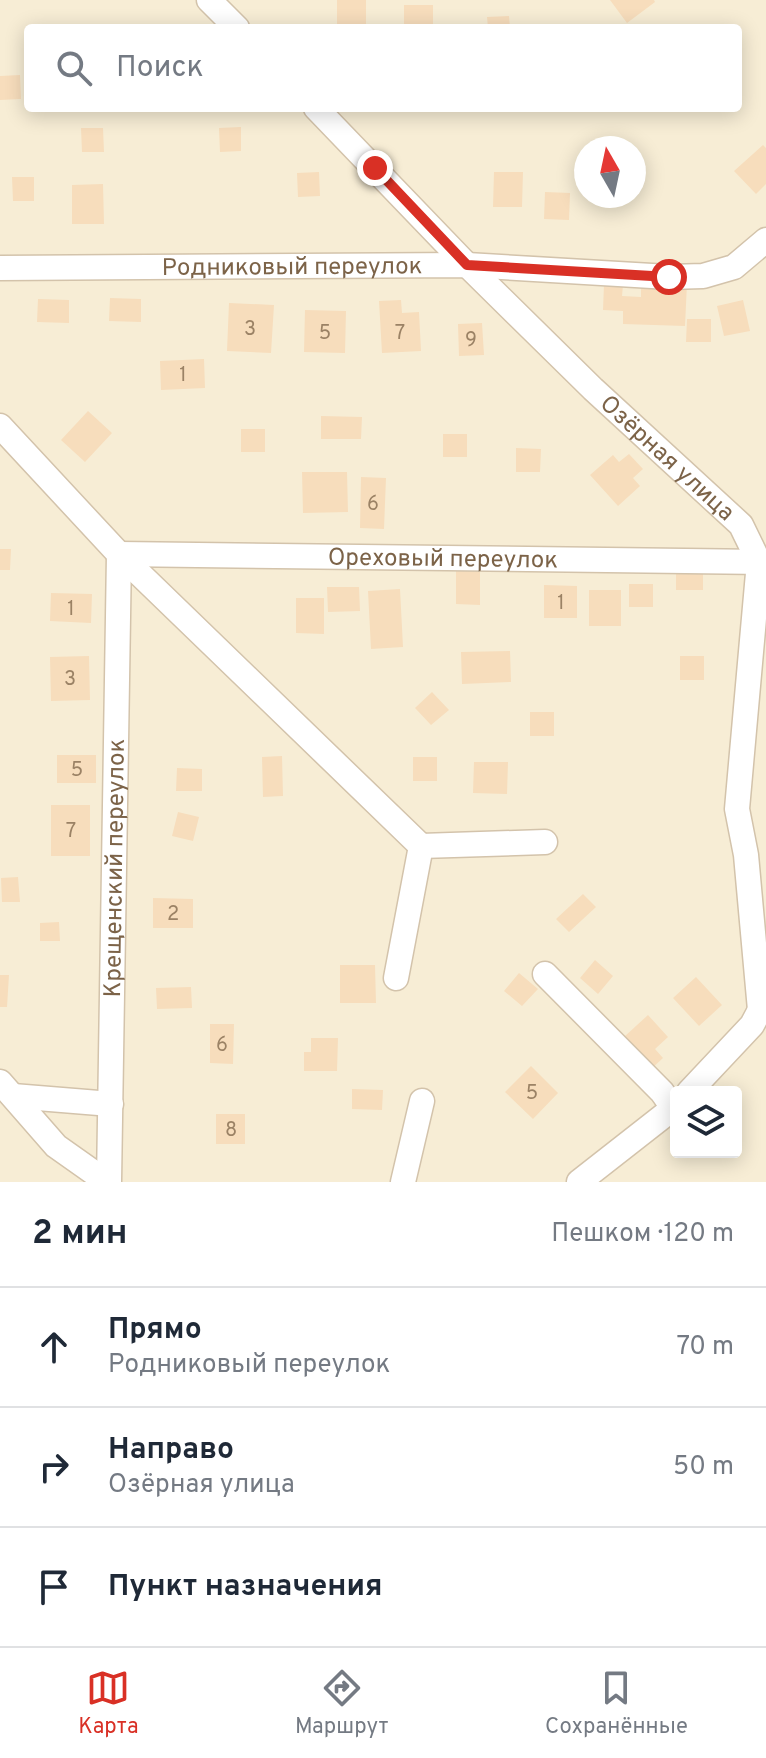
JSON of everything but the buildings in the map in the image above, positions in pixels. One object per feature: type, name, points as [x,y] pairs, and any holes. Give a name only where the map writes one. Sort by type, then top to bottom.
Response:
[{"type":"street","points":[[209,0],[233,24]]},
{"type":"street","name":"Озёрная улица","points":[[320,112],[467,265],[593,389],[741,525],[763,562]]},
{"type":"street","name":"Родниковый переулок","points":[[0,268],[467,265],[669,277],[703,276],[734,267],[766,240]]},
{"type":"street","points":[[0,426],[119,554],[421,846],[545,842]]},
{"type":"street","name":"Ореховый переулок","points":[[119,554],[763,562]]},
{"type":"street","name":"Крещенский переулок","points":[[108,1182],[119,554]]},
{"type":"street","points":[[695,1086],[763,1012],[756,854],[737,809],[763,562]]},
{"type":"street","points":[[396,978],[421,846]]},
{"type":"street","points":[[545,974],[662,1092],[670,1096]]},
{"type":"street","points":[[7,1089],[111,1104]]},
{"type":"street","points":[[7,1089],[56,1146],[108,1182]]},
{"type":"street","points":[[403,1182],[422,1101]]},
{"type":"street","points":[[579,1182],[670,1110]]},
{"type":"shaded area","points":[[0,0],[766,0],[766,1182],[0,1182]]},
{"type":"route","points":[[375,168],[467,265],[669,277]]}]
